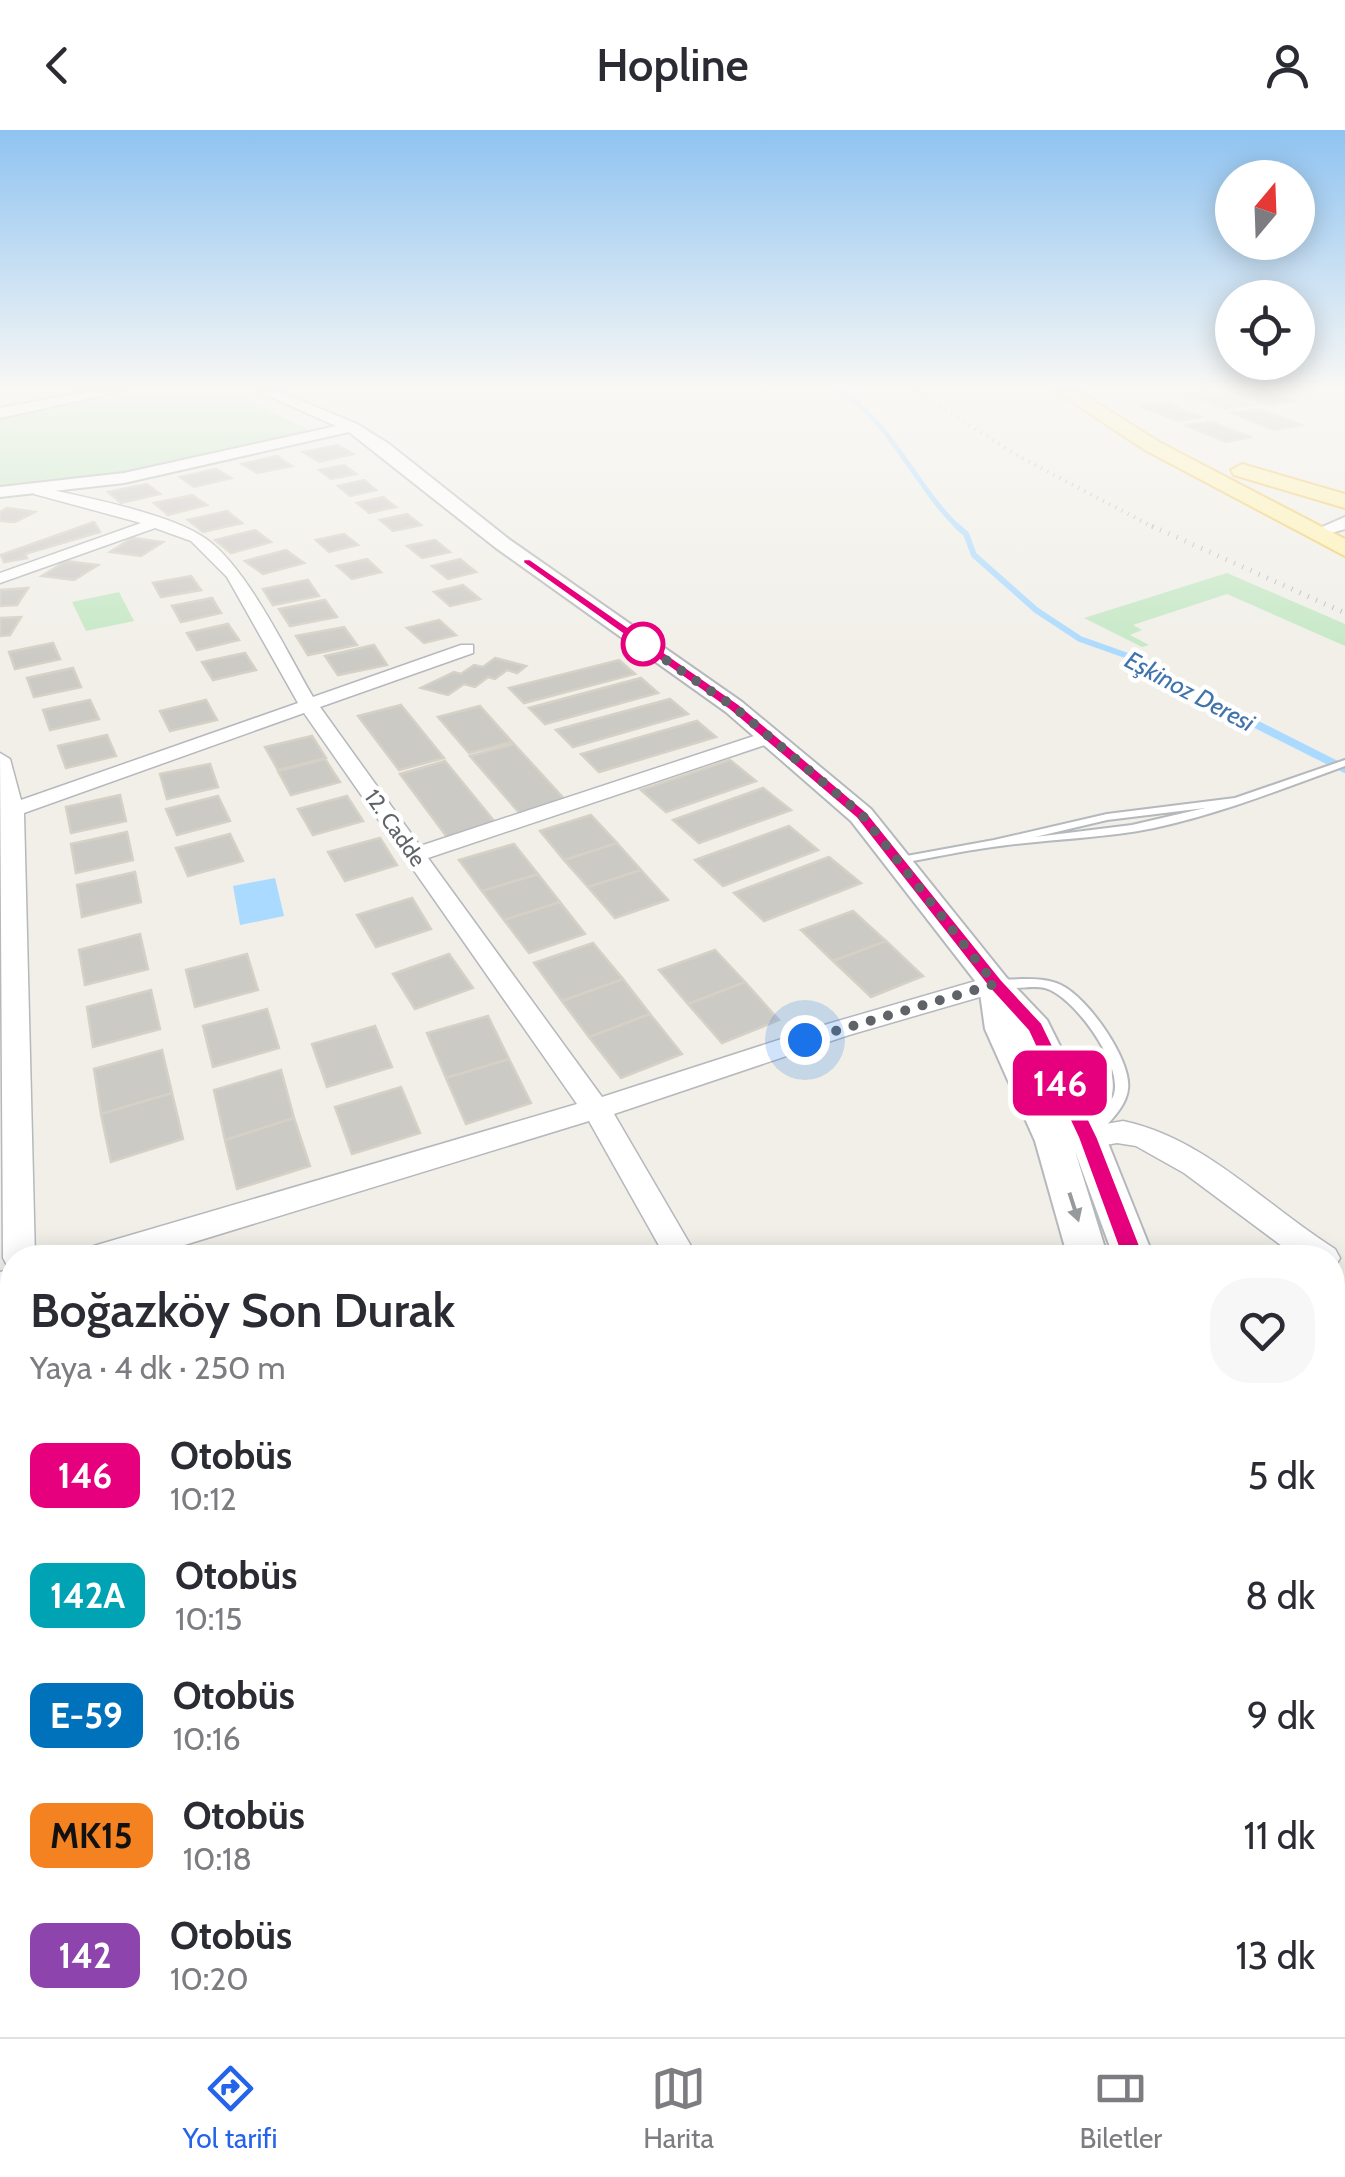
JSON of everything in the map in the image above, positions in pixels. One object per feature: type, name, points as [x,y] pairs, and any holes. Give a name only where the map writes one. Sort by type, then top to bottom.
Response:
[{"type":"main road","points":[[1224,480],[1338,534]]},
{"type":"main road","points":[[1242,480],[1338,534]]},
{"type":"main road","points":[[1271,480],[1345,501]]},
{"type":"street","points":[[0,492],[101,480]]},
{"type":"street","points":[[424,480],[504,544],[770,737],[862,815],[995,984],[1002,1029],[1070,1140],[1127,1245]]},
{"type":"street","name":"12. Cadde","points":[[39,490],[196,538],[233,575],[309,706],[596,1109],[674,1245]]},
{"type":"street","points":[[0,578],[155,523]]},
{"type":"street","points":[[7,812],[467,649]]},
{"type":"street","points":[[414,855],[770,737]]},
{"type":"street","points":[[0,758],[7,812],[19,1245]]},
{"type":"street","points":[[141,1245],[995,984]]},
{"type":"street","points":[[1070,1140],[1125,1132],[1157,1140],[1300,1245]]},
{"type":"street","points":[[1070,1140],[1086,1245]]},
{"type":"lane","points":[[900,860],[994,843],[1122,830],[1233,801],[1345,764]]},
{"type":"lane","points":[[995,984],[1040,982],[1062,990],[1080,1006],[1101,1036],[1122,1078],[1121,1094],[1070,1140]]},
{"type":"green space","points":[[0,480],[82,480],[77,481],[0,487]]},
{"type":"green space","points":[[1227,573],[1345,624],[1345,646],[1227,594],[1133,625],[1142,630],[1130,635],[1149,645],[1142,647],[1084,618]]},
{"type":"green space","points":[[119,592],[134,621],[86,631],[72,602]]},
{"type":"water","points":[[275,878],[284,916],[240,925],[233,886]]},
{"type":"building","points":[[184,480],[223,480],[194,487]]},
{"type":"building","points":[[364,480],[376,490],[350,496],[338,486]]},
{"type":"building","points":[[147,484],[160,494],[121,503],[108,492]]},
{"type":"building","points":[[192,495],[207,505],[168,515],[154,503]]},
{"type":"building","points":[[383,497],[396,507],[369,513],[357,503]]},
{"type":"building","points":[[7,508],[35,512],[15,522],[0,521],[0,512]]},
{"type":"building","points":[[227,511],[242,523],[203,532],[188,520]]},
{"type":"building","points":[[407,514],[421,525],[393,531],[380,520]]},
{"type":"building","points":[[94,522],[100,532],[25,554],[27,558],[4,562],[1,555]]},
{"type":"building","points":[[255,530],[271,542],[231,553],[215,540]]},
{"type":"building","points":[[344,534],[358,545],[329,552],[316,540]]},
{"type":"building","points":[[132,538],[163,542],[141,556],[110,552]]},
{"type":"building","points":[[435,540],[450,552],[422,558],[407,546]]},
{"type":"building","points":[[286,550],[304,563],[263,574],[245,561]]},
{"type":"building","points":[[367,559],[381,572],[352,579],[337,566]]},
{"type":"building","points":[[460,559],[476,572],[448,579],[432,566]]},
{"type":"building","points":[[66,561],[98,565],[74,580],[42,576]]},
{"type":"building","points":[[191,576],[201,590],[161,597],[153,583]]},
{"type":"building","points":[[308,580],[319,596],[273,605],[263,589]]},
{"type":"building","points":[[463,585],[480,599],[450,606],[434,592]]},
{"type":"building","points":[[28,588],[17,605],[0,606],[0,590]]},
{"type":"building","points":[[212,598],[221,613],[181,622],[172,606]]},
{"type":"building","points":[[325,600],[337,617],[290,626],[279,609]]},
{"type":"building","points":[[21,617],[10,635],[0,636],[0,618]]},
{"type":"building","points":[[439,620],[456,635],[424,643],[407,628]]},
{"type":"building","points":[[228,624],[239,640],[197,650],[187,633]]},
{"type":"building","points":[[344,627],[357,645],[308,655],[296,636]]},
{"type":"building","points":[[53,643],[60,659],[15,669],[9,652]]},
{"type":"building","points":[[374,645],[387,665],[338,675],[325,656]]},
{"type":"building","points":[[245,653],[256,670],[213,680],[202,662]]},
{"type":"building","points":[[495,658],[526,666],[517,673],[507,670],[495,679],[488,677],[475,687],[464,684],[448,695],[421,688],[454,672],[461,674],[474,665],[483,667]]},
{"type":"building","points":[[619,660],[635,674],[524,703],[509,688]]},
{"type":"building","points":[[73,668],[81,687],[34,697],[27,678]]},
{"type":"building","points":[[641,678],[658,693],[545,724],[529,708]]},
{"type":"building","points":[[670,699],[688,714],[573,747],[556,730]]},
{"type":"building","points":[[90,700],[99,719],[50,730],[43,710]]},
{"type":"building","points":[[206,700],[217,720],[170,731],[160,711]]},
{"type":"building","points":[[401,705],[444,758],[399,770],[358,716]]},
{"type":"building","points":[[480,706],[512,742],[469,753],[438,717]]},
{"type":"building","points":[[697,721],[716,737],[599,772],[581,754]]},
{"type":"building","points":[[107,735],[116,756],[66,768],[58,746]]},
{"type":"building","points":[[312,736],[326,758],[278,770],[265,747]]},
{"type":"building","points":[[514,744],[568,803],[522,816],[470,756]]},
{"type":"building","points":[[325,759],[340,782],[291,795],[278,771]]},
{"type":"building","points":[[730,760],[756,781],[666,812],[641,790]]},
{"type":"building","points":[[445,761],[495,822],[447,837],[400,774]]},
{"type":"building","points":[[210,764],[218,787],[167,799],[160,774]]},
{"type":"building","points":[[763,788],[791,810],[699,843],[673,820]]},
{"type":"building","points":[[120,795],[126,821],[71,833],[66,807]]},
{"type":"building","points":[[218,796],[230,821],[177,835],[166,809]]},
{"type":"building","points":[[347,796],[363,821],[313,835],[298,809]]},
{"type":"building","points":[[591,815],[617,843],[564,860],[540,831]]},
{"type":"building","points":[[789,826],[818,850],[723,886],[695,860]]},
{"type":"building","points":[[127,832],[133,860],[76,873],[71,844]]},
{"type":"building","points":[[230,834],[243,861],[188,876],[176,848]]},
{"type":"building","points":[[380,838],[397,865],[345,881],[328,852]]},
{"type":"building","points":[[617,843],[641,870],[588,887],[564,860]]},
{"type":"building","points":[[514,844],[538,874],[482,891],[459,860]]},
{"type":"building","points":[[829,857],[861,883],[764,921],[734,893]]},
{"type":"building","points":[[641,870],[668,900],[615,918],[588,887]]},
{"type":"building","points":[[135,872],[141,902],[82,917],[77,885]]},
{"type":"building","points":[[538,874],[560,902],[504,920],[482,891]]},
{"type":"building","points":[[412,898],[431,929],[376,947],[357,915]]},
{"type":"building","points":[[560,902],[585,934],[529,953],[504,920]]},
{"type":"building","points":[[853,911],[886,941],[833,961],[801,930]]},
{"type":"building","points":[[140,934],[148,969],[85,985],[79,950]]},
{"type":"building","points":[[886,941],[923,976],[871,997],[833,961]]},
{"type":"building","points":[[593,943],[623,979],[562,1001],[534,963]]},
{"type":"building","points":[[715,950],[745,982],[688,1004],[659,970]]},
{"type":"building","points":[[247,954],[258,990],[195,1007],[186,970]]},
{"type":"building","points":[[449,954],[473,988],[415,1009],[393,974]]},
{"type":"building","points":[[623,979],[650,1014],[589,1037],[562,1001]]},
{"type":"building","points":[[745,982],[779,1020],[722,1043],[688,1004]]},
{"type":"building","points":[[151,990],[160,1029],[93,1047],[87,1007]]},
{"type":"building","points":[[267,1009],[279,1048],[213,1067],[203,1026]]},
{"type":"building","points":[[650,1014],[682,1054],[621,1078],[589,1037]]},
{"type":"building","points":[[488,1016],[509,1059],[446,1078],[427,1033]]},
{"type":"building","points":[[375,1026],[392,1067],[327,1087],[312,1044]]},
{"type":"building","points":[[162,1050],[172,1093],[101,1114],[94,1069]]},
{"type":"building","points":[[509,1059],[531,1103],[466,1124],[446,1078]]},
{"type":"building","points":[[281,1070],[294,1118],[225,1140],[214,1090]]},
{"type":"building","points":[[401,1087],[420,1133],[352,1154],[335,1107]]},
{"type":"building","points":[[172,1093],[183,1139],[111,1162],[101,1114]]},
{"type":"building","points":[[294,1118],[310,1166],[237,1189],[225,1140]]},
{"type":"waterway","name":"Eşkinoz Deresi","points":[[920,480],[957,526]]},
{"type":"waterway","name":"Eşkinoz Deresi","points":[[957,526],[966,534],[974,555],[1036,610],[1080,639],[1145,662],[1212,703]]},
{"type":"waterway","name":"Eşkinoz Deresi","points":[[957,526],[960,529]]},
{"type":"waterway","name":"Eşkinoz Deresi","points":[[1208,700],[1345,769]]},
{"type":"railway","points":[[1064,480],[1157,529]]},
{"type":"railway","points":[[1152,526],[1345,613]]},
{"type":"bus line","name":"146","points":[[526,561],[734,707],[862,815],[995,984],[1036,1028],[1088,1138],[1129,1245]]},
{"type":"route","points":[[643,644],[640,642],[734,707],[862,815],[995,984],[805,1040]]}]
